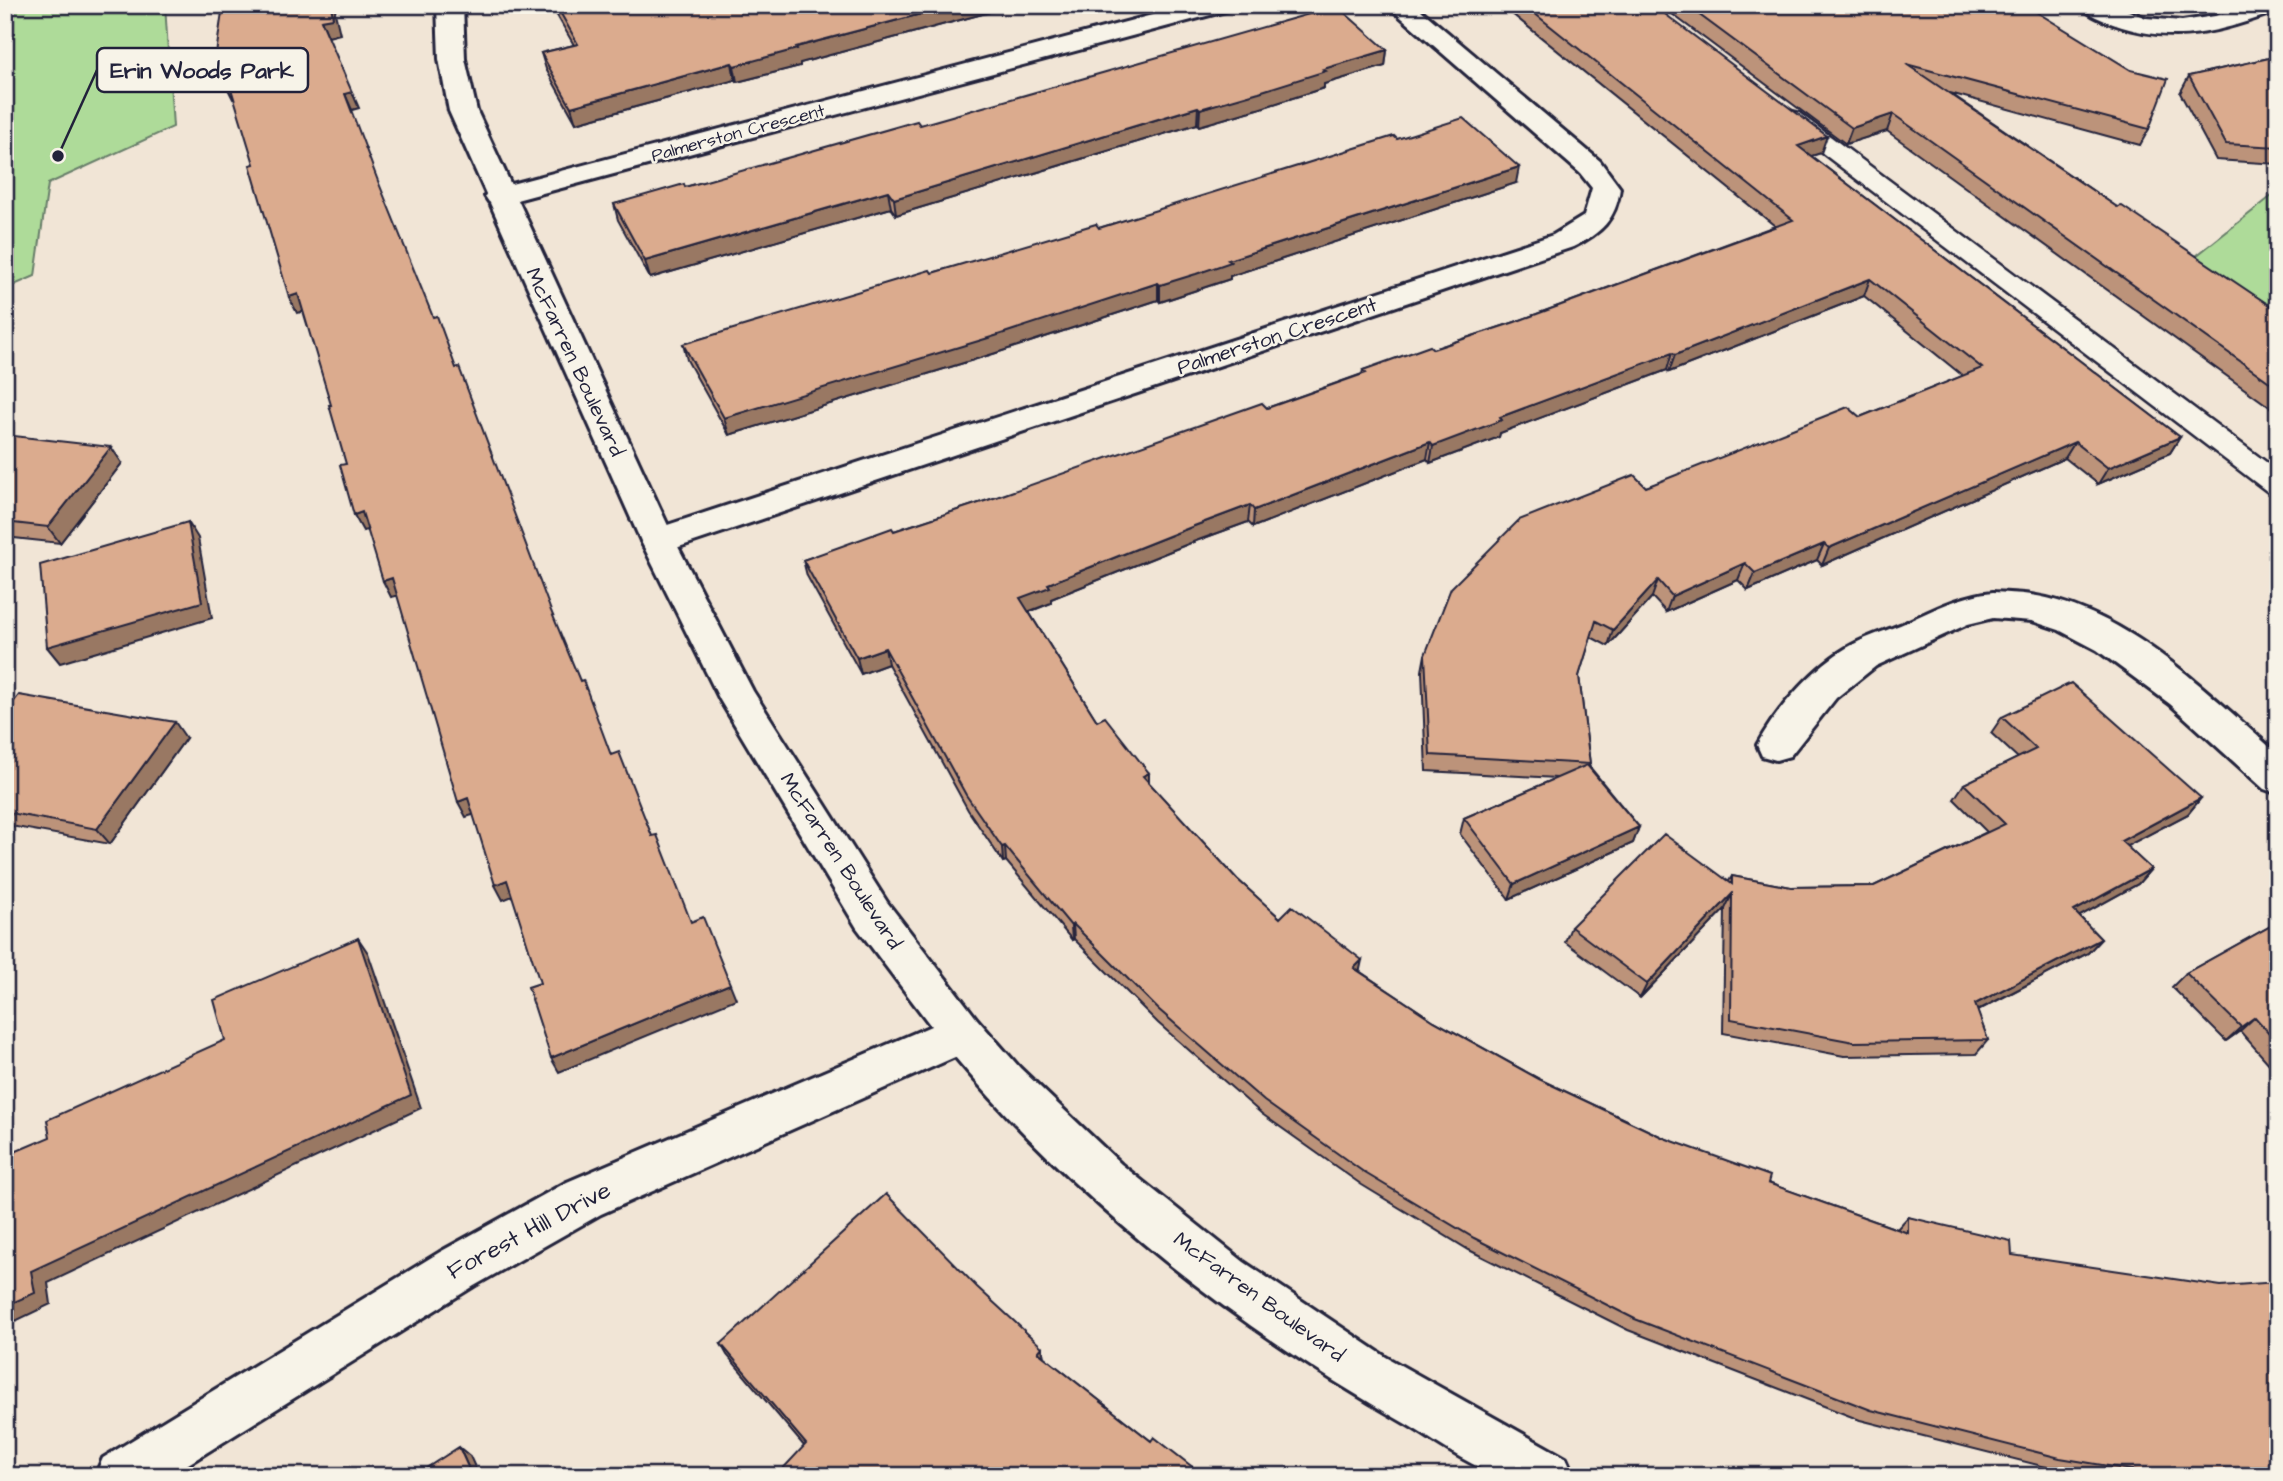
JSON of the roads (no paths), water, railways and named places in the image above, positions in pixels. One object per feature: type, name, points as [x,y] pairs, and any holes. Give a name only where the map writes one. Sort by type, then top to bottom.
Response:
[{"type":"street","name":"McFarren Boulevard","points":[[450,5],[449,55],[454,83],[499,196],[658,541],[739,700],[872,915],[962,1033],[1004,1082],[1105,1180],[1227,1279],[1368,1375],[1548,1476]]},
{"type":"street","name":"Palmerston Crescent","points":[[499,196],[1220,5]]},
{"type":"street","name":"Palmerston Crescent","points":[[658,541],[1563,242],[1587,229],[1604,211],[1606,188],[1590,167],[1399,5]]},
{"type":"street","points":[[2093,5],[2117,18],[2147,28],[2177,31],[2203,29],[2272,5]]},
{"type":"street","points":[[1776,746],[1816,693],[1856,660],[1969,609],[1994,605],[2020,607],[2054,615],[2091,629],[2127,649],[2152,667],[2278,778]]},
{"type":"street","name":"Forest Hill Drive","points":[[121,1476],[457,1269],[584,1198],[962,1033]]},
{"type":"lane","points":[[1776,106],[2278,485]]},
{"type":"place","name":"Erin Woods Park","points":[[58,156]]}]
